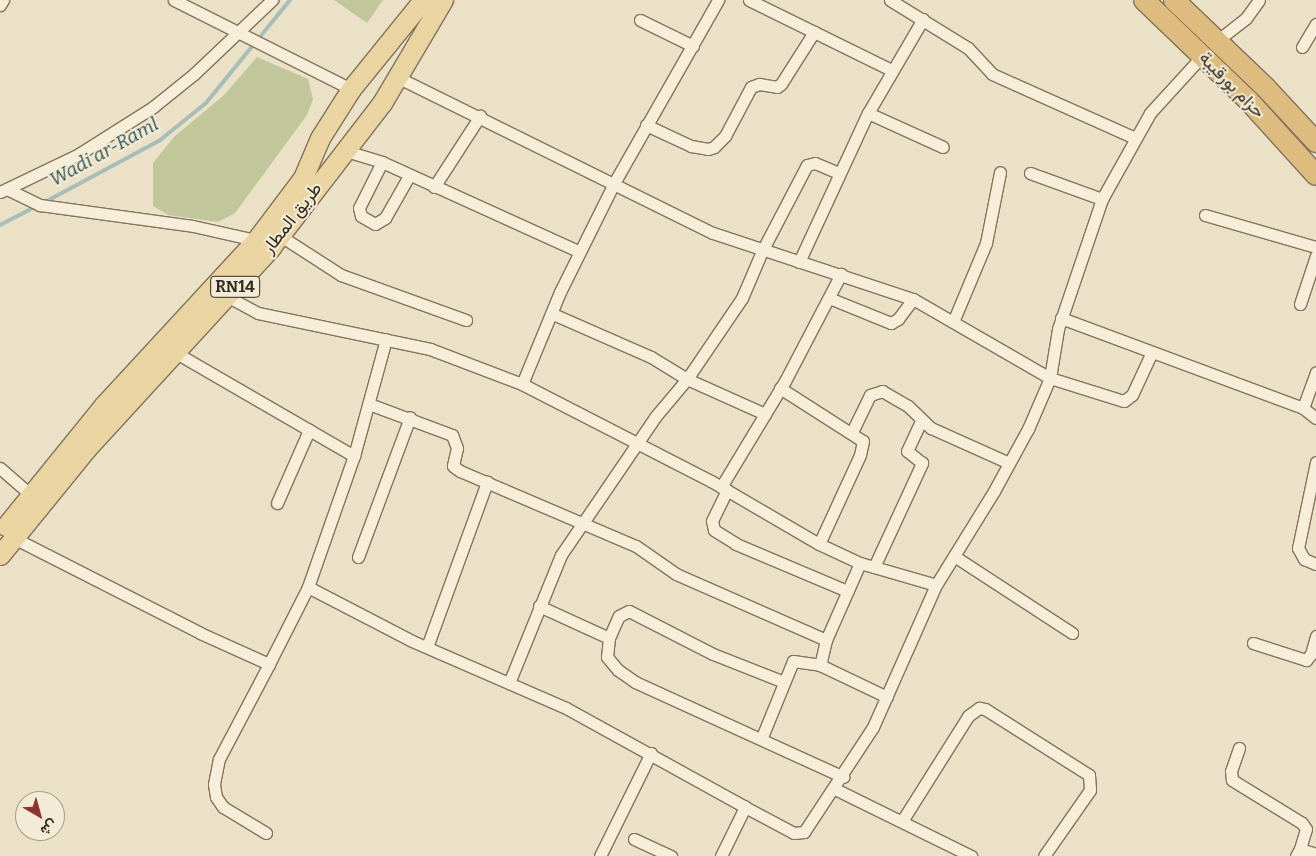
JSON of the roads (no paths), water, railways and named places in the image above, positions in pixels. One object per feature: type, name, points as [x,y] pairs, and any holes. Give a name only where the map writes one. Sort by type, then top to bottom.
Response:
[{"type":"highway","name":"حزام بورقيبة","points":[[1144,0],[1203,55],[1316,175]]},
{"type":"highway","name":"حزام بورقيبة","points":[[1174,0],[1218,40],[1316,142]]},
{"type":"main road","name":"طريق المطار","points":[[269,240],[302,178],[320,138],[351,89],[423,0]]},
{"type":"main road","name":"طريق المطار","points":[[5,535],[87,448],[168,347],[269,240],[343,154],[401,70],[443,0]]},
{"type":"main road","points":[[384,49],[401,70]]},
{"type":"main road","points":[[320,138],[343,154]]},
{"type":"main road","name":"طريق المطار","points":[[0,555],[5,535],[31,495],[104,405],[168,347]]},
{"type":"street","points":[[0,5],[3,0]]},
{"type":"street","points":[[174,0],[351,89]]},
{"type":"street","points":[[4,190],[79,154],[126,126],[174,90],[240,32],[272,0]]},
{"type":"street","points":[[522,384],[551,313],[613,185],[718,0]]},
{"type":"street","points":[[749,0],[891,70]]},
{"type":"street","points":[[890,0],[968,48],[992,74],[1135,138]]},
{"type":"street","points":[[1218,40],[1246,18],[1259,0]]},
{"type":"street","points":[[799,262],[868,113],[891,70],[923,19]]},
{"type":"street","points":[[640,20],[693,46]]},
{"type":"street","points":[[1302,47],[1316,24]]},
{"type":"street","points":[[646,125],[691,146],[708,149],[714,146],[725,136],[750,88],[759,84],[776,88],[781,84],[814,32]]},
{"type":"street","points":[[308,587],[427,647],[566,708],[651,753],[744,807],[800,834],[808,830],[843,777],[887,697],[936,585],[1009,463],[1050,378],[1061,318],[1102,199],[1135,138],[1161,100],[1203,55]]},
{"type":"street","points":[[401,70],[480,116],[613,185],[713,233],[762,251],[840,274],[913,299],[1050,378],[1124,401],[1132,395],[1152,352]]},
{"type":"street","points":[[868,113],[943,147]]},
{"type":"street","points":[[434,187],[480,116]]},
{"type":"street","points":[[343,154],[382,162],[409,176],[580,252]]},
{"type":"street","points":[[382,162],[359,208],[362,216],[375,224],[385,218],[409,176]]},
{"type":"street","points":[[509,683],[553,570],[580,524],[640,443],[655,417],[687,379],[738,305],[762,251],[807,166],[815,163],[839,173]]},
{"type":"street","points":[[953,322],[986,244],[1000,172]]},
{"type":"street","points":[[1030,173],[1102,199]]},
{"type":"street","points":[[4,190],[40,205],[193,226],[269,240],[341,275],[466,320]]},
{"type":"street","points":[[1205,215],[1316,247]]},
{"type":"street","points":[[1300,304],[1316,256]]},
{"type":"street","points":[[840,274],[829,298],[724,489],[712,521],[714,530],[736,544],[847,591]]},
{"type":"street","points":[[219,292],[258,313],[386,339],[430,350],[522,384],[640,443],[818,544],[874,567],[936,585]]},
{"type":"street","points":[[829,298],[891,323],[913,299]]},
{"type":"street","points":[[551,313],[651,357],[687,379],[765,414]]},
{"type":"street","points":[[1061,318],[1302,408],[1316,418]]},
{"type":"street","points":[[266,833],[223,806],[216,797],[214,784],[219,759],[308,587],[354,456],[386,339]]},
{"type":"street","points":[[168,347],[354,456]]},
{"type":"street","points":[[1302,408],[1316,372]]},
{"type":"street","points":[[780,388],[860,437],[864,445],[818,544]]},
{"type":"street","points":[[852,432],[867,400],[875,391],[882,391],[908,406],[921,421],[1009,463]]},
{"type":"street","points":[[369,404],[410,417],[452,435],[457,448],[454,466],[580,524],[644,550],[676,574],[826,640]]},
{"type":"street","points":[[358,558],[410,417]]},
{"type":"street","points":[[874,567],[922,462],[907,451],[921,421]]},
{"type":"street","points":[[277,503],[308,430]]},
{"type":"street","points":[[1316,462],[1314,485],[1298,548],[1304,559],[1316,564]]},
{"type":"street","points":[[0,468],[31,495]]},
{"type":"street","points":[[427,647],[487,482]]},
{"type":"street","points":[[5,535],[200,633],[269,664]]},
{"type":"street","points":[[954,556],[1072,633]]},
{"type":"street","points":[[820,665],[826,640],[860,562]]},
{"type":"street","points":[[539,606],[609,638]]},
{"type":"street","points":[[784,682],[713,654],[629,611],[620,616],[609,638],[607,657],[625,676],[762,737],[843,777]]},
{"type":"street","points":[[1253,643],[1306,660],[1312,654],[1316,636]]},
{"type":"street","points":[[762,737],[793,660],[820,665],[887,697]]},
{"type":"street","points":[[902,821],[968,716],[979,708],[985,709],[1089,774],[1090,790],[1044,856]]},
{"type":"street","points":[[1239,748],[1231,771],[1232,780],[1302,822],[1306,829],[1298,852],[1316,854]]},
{"type":"street","points":[[600,856],[651,753]]},
{"type":"street","points":[[835,789],[971,856]]},
{"type":"street","points":[[721,856],[744,807]]},
{"type":"street","points":[[634,839],[671,856]]},
{"type":"waterway","name":"Wadi ar-Raml","points":[[45,202],[159,141],[206,103],[290,0]]},
{"type":"waterway","name":"Wadi ar-Raml","points":[[0,225],[37,206]]}]
